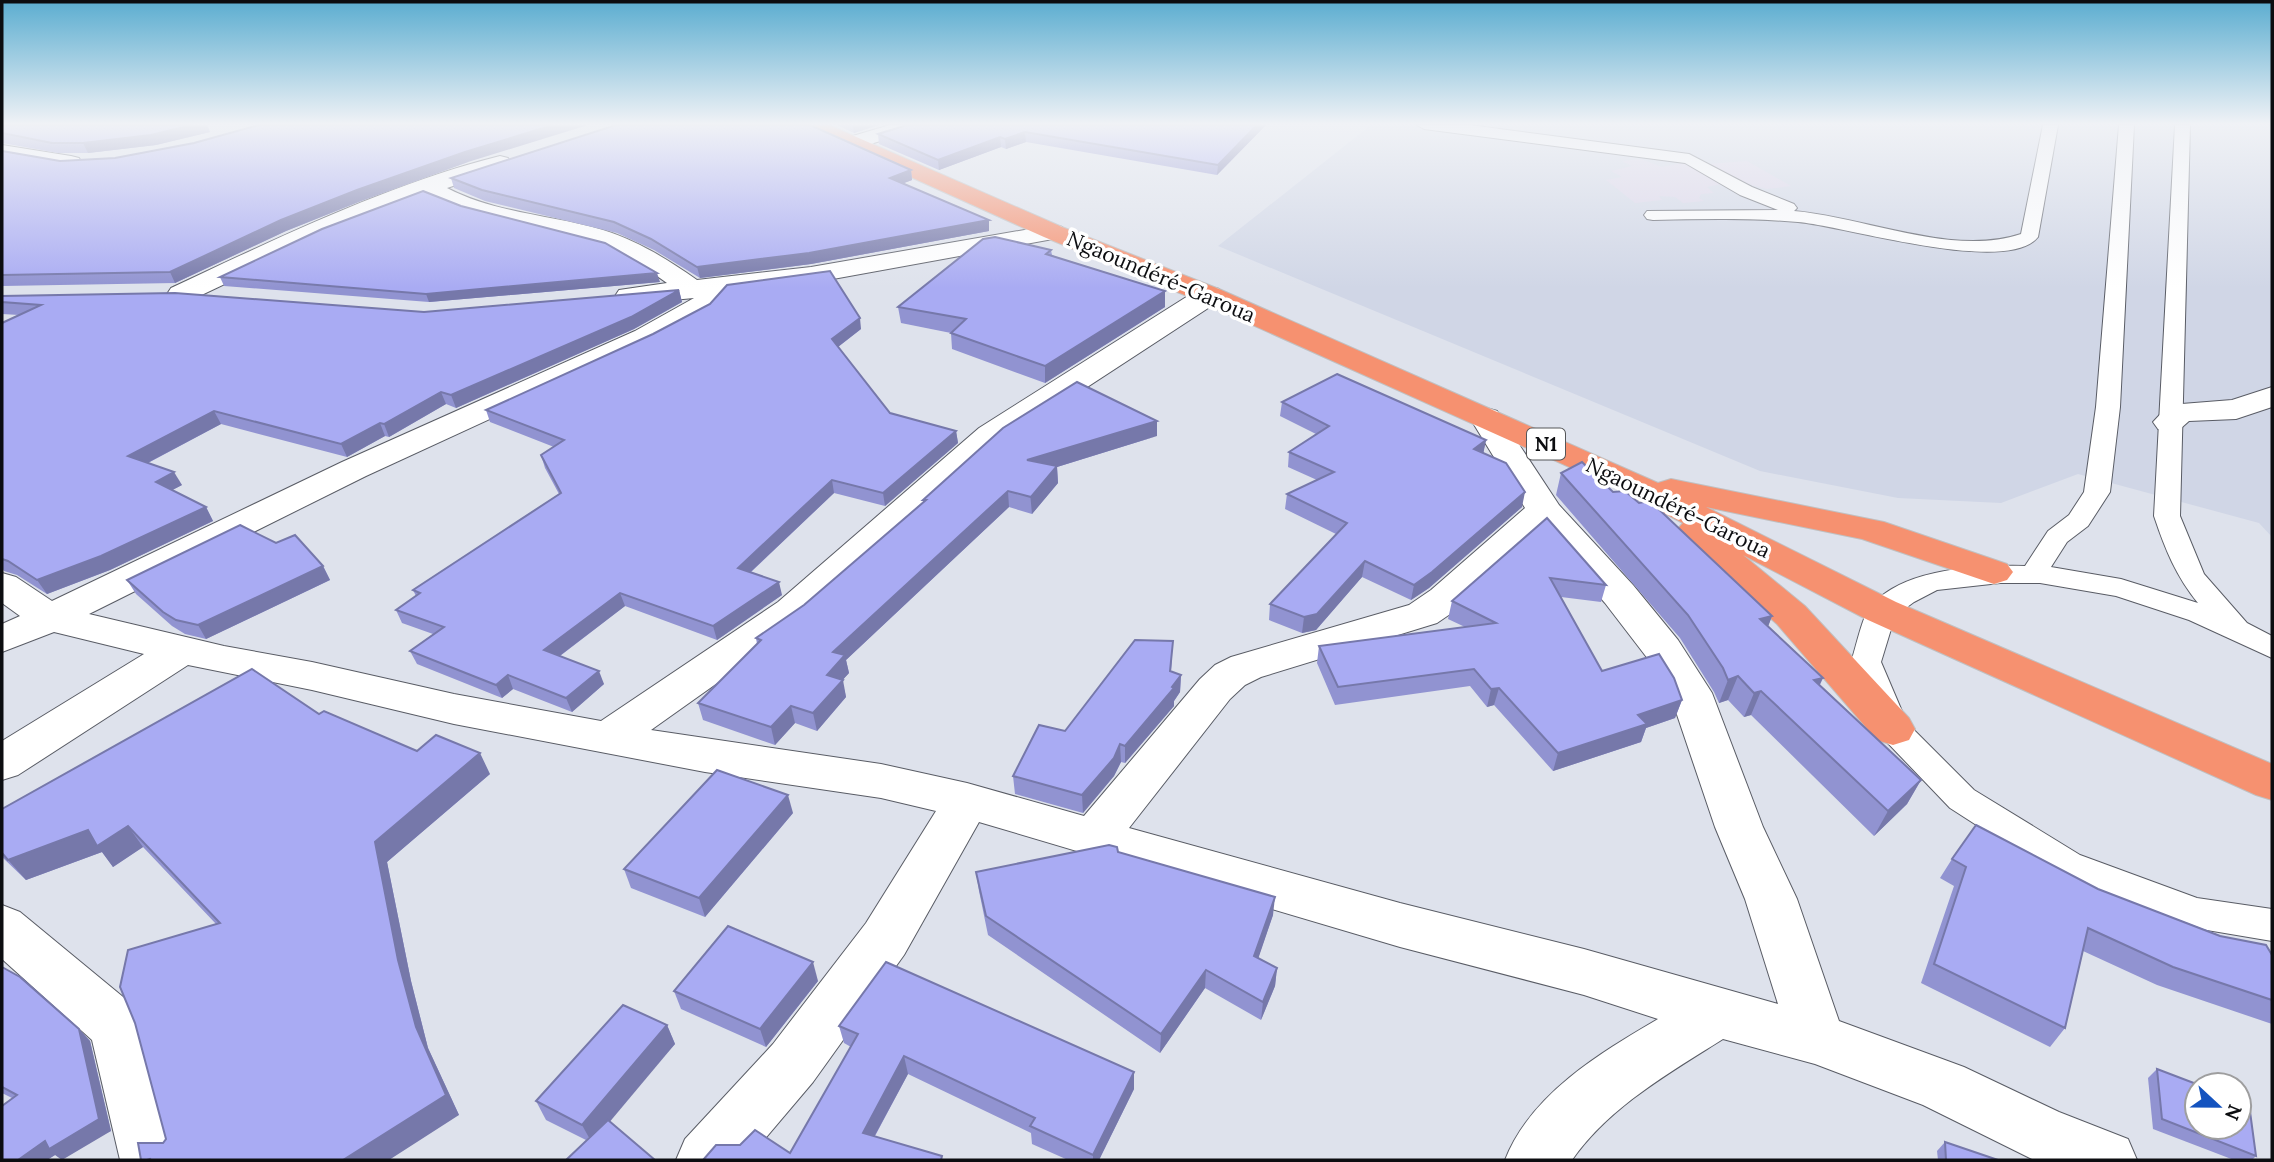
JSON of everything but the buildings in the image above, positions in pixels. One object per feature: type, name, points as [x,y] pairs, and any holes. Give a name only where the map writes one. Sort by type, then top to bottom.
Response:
[{"type":"highway","name":"Ngaoundéré-Garoua","points":[[935,179],[1053,232],[1209,295],[1628,481],[1882,611],[2272,783]]},
{"type":"highway","points":[[1628,481],[1871,530],[1994,572]]},
{"type":"highway","points":[[1628,481],[1710,544],[1791,615],[1893,729]]},
{"type":"street","points":[[181,294],[332,223],[451,179]]},
{"type":"street","points":[[427,187],[461,205],[595,236],[640,253],[707,289]]},
{"type":"street","points":[[611,298],[811,275],[1053,232]]},
{"type":"street","points":[[2,639],[354,469],[655,332],[701,307],[707,289]]},
{"type":"street","points":[[150,295],[181,294],[236,299]]},
{"type":"street","points":[[608,738],[792,611],[992,435],[1209,295]]},
{"type":"street","points":[[2169,422],[2180,412],[2236,409],[2272,396]]},
{"type":"street","points":[[1486,418],[1544,510],[1619,594],[1663,650],[1691,692],[1738,827],[1771,899],[1817,1039]]},
{"type":"street","points":[[1094,838],[1214,689],[1230,675],[1246,667],[1423,614],[1445,599],[1544,510]]},
{"type":"street","points":[[2,585],[50,618],[224,660],[608,738],[705,756],[881,781],[967,801],[1400,925],[1584,972],[1717,1013],[1817,1039],[1943,1086],[2041,1134],[2106,1160]]},
{"type":"street","points":[[2,763],[181,650]]},
{"type":"street","points":[[706,1160],[793,1063],[885,939],[967,801]]},
{"type":"street","points":[[2,927],[114,1024],[122,1044],[151,1160]]},
{"type":"street","points":[[1536,1160],[1546,1143],[1605,1084],[1717,1013]]},
{"type":"lane","points":[[1725,179],[1746,191],[1821,220]]},
{"type":"lane","points":[[1654,215],[1752,213],[1821,220],[1930,241],[1984,247],[2014,245],[2029,237],[2040,179]]},
{"type":"lane","points":[[2034,573],[2057,537],[2079,520],[2097,492],[2108,407],[2123,179]]},
{"type":"lane","points":[[2180,179],[2167,516],[2192,578],[2236,628]]},
{"type":"lane","points":[[2272,648],[2236,628],[2166,601],[2121,589],[2034,573],[1994,572],[1927,583],[1882,611],[1866,662],[1893,729],[1962,799],[2067,865],[2195,914],[2272,925]]},
{"type":"shaded area","points":[[1302,179],[2272,179],[2272,537],[2259,523],[2078,474],[2001,503],[1898,498],[1760,471],[1218,246]]},
{"type":"shaded area","points":[[1714,179],[1721,184],[1707,187],[1714,193],[1701,194],[1699,198],[1704,201],[1683,203],[1675,197],[1659,196],[1662,200],[1635,203],[1606,180]]},
{"type":"shaded area","points":[[1735,179],[1779,179],[1791,186],[1767,189]]}]
